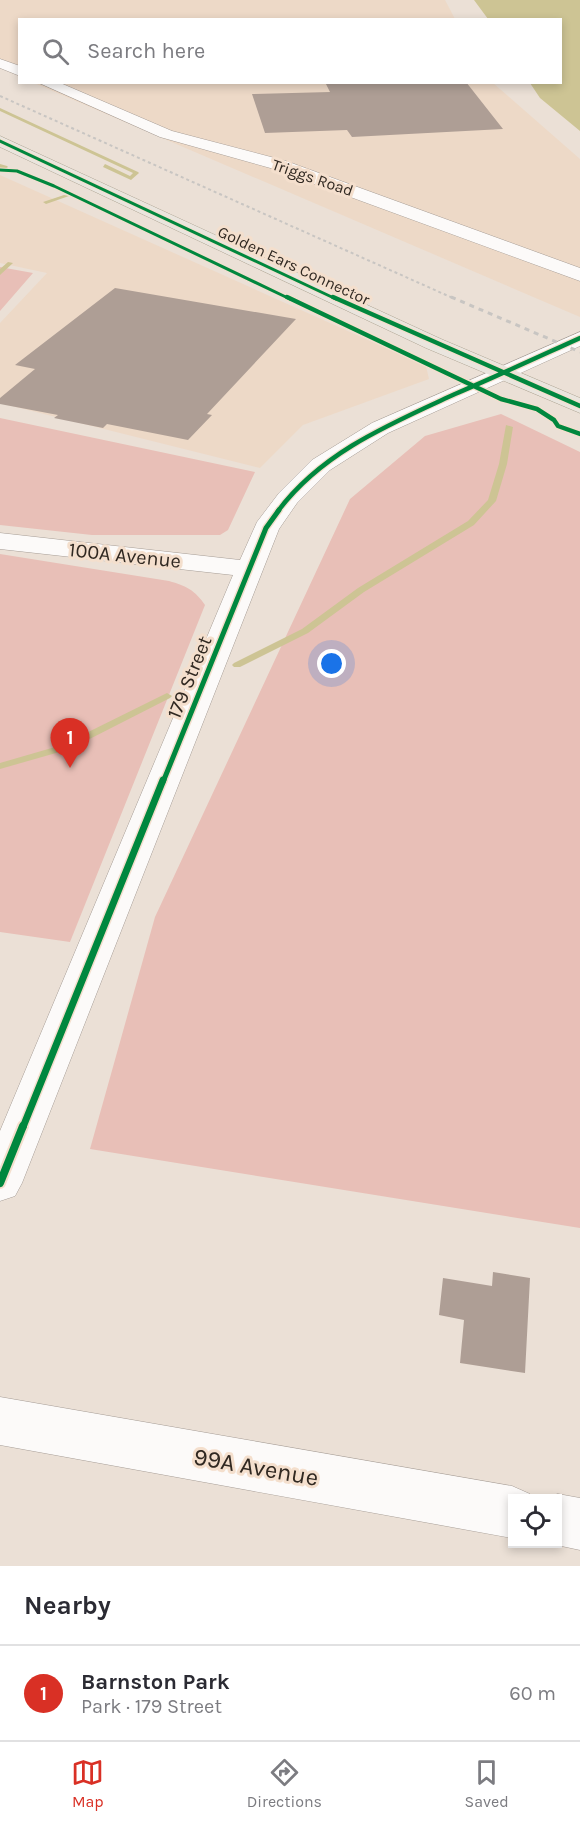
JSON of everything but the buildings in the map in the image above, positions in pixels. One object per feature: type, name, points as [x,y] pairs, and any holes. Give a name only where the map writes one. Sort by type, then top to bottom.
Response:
[{"type":"main road","name":"Golden Ears Connector","points":[[0,141],[349,306],[501,374],[580,406]]},
{"type":"street","points":[[0,63],[18,71]]},
{"type":"street","name":"Triggs Road","points":[[49,84],[166,134],[280,165],[580,275]]},
{"type":"street","name":"179 Street","points":[[0,1184],[266,528],[288,498],[321,465],[380,428],[580,338]]},
{"type":"street","name":"100A Avenue","points":[[0,541],[251,569]]},
{"type":"street","name":"99A Avenue","points":[[0,1421],[508,1511]]},
{"type":"street","points":[[562,1521],[580,1524]]},
{"type":"shaded area","points":[[0,0],[445,0],[454,18],[18,18],[18,76],[0,68]]},
{"type":"shaded area","points":[[474,0],[580,0],[580,131],[540,98],[531,84],[562,84],[562,18],[487,18]]},
{"type":"shaded area","points":[[36,84],[494,84],[580,159],[580,317]]},
{"type":"shaded area","points":[[0,175],[426,366],[429,379],[303,425],[260,468],[0,403],[0,323],[47,273],[0,263]]},
{"type":"shaded area","points":[[0,267],[33,273],[0,311]]},
{"type":"shaded area","points":[[501,414],[580,452],[580,1228],[90,1149],[155,917],[350,499],[425,436]]},
{"type":"shaded area","points":[[0,418],[255,472],[228,530],[220,535],[92,535],[0,525]]},
{"type":"shaded area","points":[[0,554],[169,581],[190,589],[205,605],[70,942],[0,932]]},
{"type":"waterway","points":[[0,109],[136,173],[131,178],[105,166]]},
{"type":"waterway","points":[[0,166],[5,167]]},
{"type":"waterway","points":[[46,202],[66,196]]},
{"type":"waterway","points":[[0,273],[10,263]]},
{"type":"waterway","points":[[237,665],[305,631],[361,590],[471,523],[492,501],[503,464],[509,427]]},
{"type":"waterway","points":[[0,766],[66,747],[167,696]]},
{"type":"railway","points":[[0,96],[455,299]]},
{"type":"railway","points":[[451,297],[580,352]]},
{"type":"cycle path","points":[[0,141],[361,310],[580,406]]},
{"type":"cycle path","points":[[0,170],[17,171],[54,186],[501,399],[537,409],[554,420],[558,426],[580,434]]},
{"type":"cycle path","points":[[0,1183],[266,528],[288,498],[321,465],[380,428],[580,338]]},
{"type":"place","name":"Barnston Park","points":[[70,768]]}]
